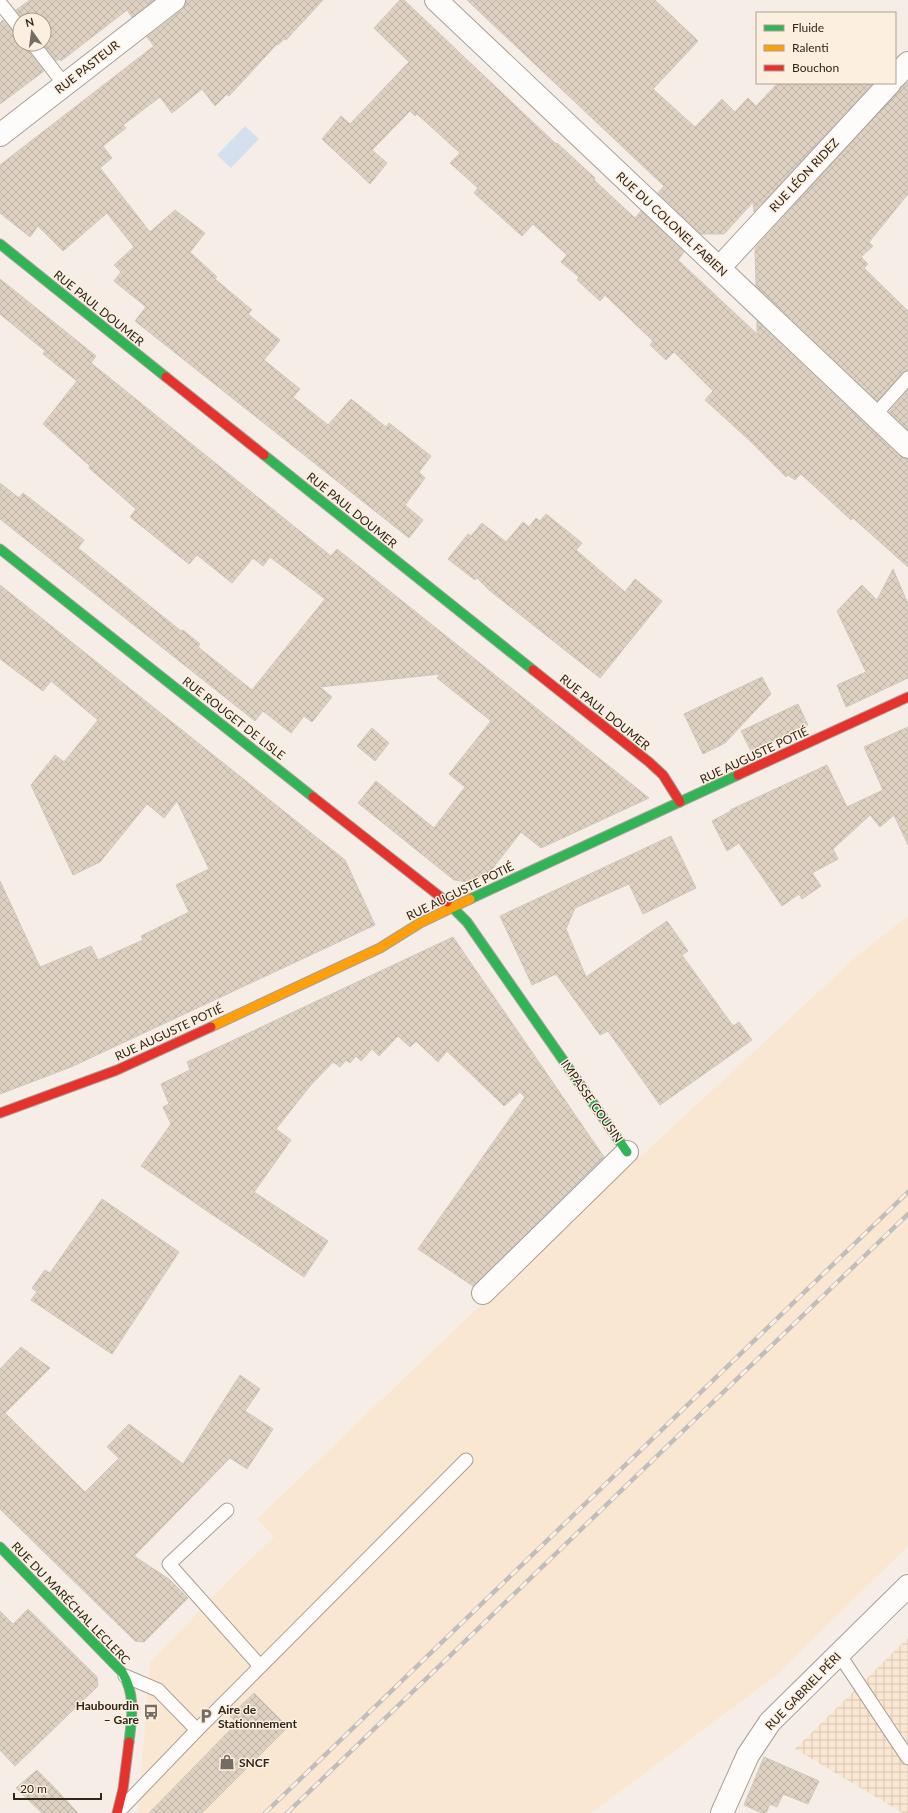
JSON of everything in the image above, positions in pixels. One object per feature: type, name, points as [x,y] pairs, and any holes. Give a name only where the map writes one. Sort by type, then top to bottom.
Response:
[{"type":"street","name":"RUE PASTEUR","points":[[0,135],[174,0]]},
{"type":"street","name":"RUE DU COLONEL FABIEN","points":[[436,0],[908,447]]},
{"type":"street","points":[[896,76],[908,63]]},
{"type":"street","name":"RUE LÉON RIDEZ","points":[[719,268],[889,84]]},
{"type":"street","name":"RUE PAUL DOUMER","points":[[0,244],[648,762],[663,775],[680,802]]},
{"type":"street","name":"RUE ROUGET DE LISLE","points":[[0,549],[453,907]]},
{"type":"street","name":"RUE AUGUSTE POTIÉ","points":[[0,1113],[117,1070],[151,1055],[380,948],[420,923],[453,907],[908,697]]},
{"type":"street","name":"IMPASSE COUSIN","points":[[453,907],[466,922],[627,1152],[483,1293]]},
{"type":"street","name":"RUE DU MARÉCHAL LECLERC","points":[[0,1547],[119,1667],[131,1688],[133,1708],[123,1789],[117,1813]]},
{"type":"street","name":"RUE GABRIEL PÉRI","points":[[722,1813],[748,1754],[758,1738],[782,1709],[908,1586]]},
{"type":"lane","points":[[0,3],[12,18]]},
{"type":"lane","points":[[38,52],[64,84]]},
{"type":"lane","points":[[875,415],[908,378]]},
{"type":"lane","points":[[117,1813],[260,1666],[466,1460]]},
{"type":"lane","points":[[227,1510],[169,1564],[260,1666]]},
{"type":"lane","points":[[839,1654],[908,1758]]},
{"type":"lane","points":[[125,1676],[158,1690],[197,1730]]},
{"type":"shaded area","points":[[908,916],[908,1546],[778,1674],[591,1813],[138,1813],[150,1662],[237,1572],[274,1537],[257,1519],[487,1299],[857,956]]},
{"type":"shaded area","points":[[908,1638],[908,1813],[903,1813],[795,1749]]},
{"type":"water","points":[[245,126],[259,139],[231,168],[217,155]]},
{"type":"building","points":[[30,0],[154,0],[132,17],[127,10],[61,61],[59,59],[56,61],[49,52],[52,52],[52,12],[18,12],[16,10]]},
{"type":"building","points":[[186,0],[323,0],[286,40],[284,39],[278,45],[277,44],[229,96],[227,94],[215,106],[202,89],[172,113],[160,97],[123,125],[126,128],[103,146],[112,158],[100,168],[150,232],[175,210],[205,233],[190,252],[217,277],[215,279],[252,310],[248,314],[280,340],[264,360],[300,389],[293,397],[328,425],[351,399],[386,427],[389,423],[431,456],[419,472],[425,478],[405,505],[423,520],[409,538],[135,321],[146,307],[114,281],[121,272],[114,265],[134,247],[107,213],[63,251],[38,226],[30,237],[0,213],[0,165],[154,46],[147,37],[182,10]]},
{"type":"building","points":[[400,0],[404,0],[556,144],[557,143],[595,178],[594,180],[635,218],[641,211],[684,252],[678,260],[757,334],[757,321],[899,456],[908,459],[908,567],[853,518],[851,520],[801,474],[795,480],[788,475],[786,477],[747,438],[705,400],[713,391],[674,352],[666,360],[650,345],[653,341],[605,295],[600,301],[577,280],[579,277],[561,262],[567,255],[533,224],[522,236],[474,193],[478,188],[450,163],[460,153],[417,114],[415,116],[410,111],[372,150],[387,163],[370,184],[322,139],[341,116],[350,124],[409,62],[374,28]]},
{"type":"building","points":[[467,0],[655,0],[698,41],[653,89],[695,127],[722,99],[735,112],[748,98],[756,106],[777,84],[872,84],[754,212],[753,202],[724,234],[701,234],[658,193],[664,186]]},
{"type":"building","points":[[3,20],[12,31],[12,52],[29,52],[44,71],[0,104],[0,23]]},
{"type":"building","points":[[906,83],[908,83],[908,194],[869,242],[873,246],[861,257],[868,264],[864,268],[908,311],[908,370],[902,373],[877,401],[756,286],[755,248]]},
{"type":"building","points":[[0,279],[96,356],[91,363],[331,556],[337,549],[649,798],[541,848],[521,832],[489,873],[468,882],[454,880],[358,803],[376,781],[434,828],[465,787],[449,774],[491,721],[437,678],[440,674],[320,687],[332,697],[312,722],[304,716],[291,733],[263,711],[255,721],[0,519],[0,483],[19,498],[23,493],[84,540],[78,548],[181,631],[183,630],[200,644],[198,647],[252,690],[325,599],[270,557],[263,566],[253,558],[232,583],[197,555],[189,564],[130,517],[136,509],[89,468],[90,466],[43,424],[77,381],[43,354],[45,351],[0,314]]},
{"type":"building","points":[[908,390],[908,430],[889,412]]},
{"type":"building","points":[[546,514],[582,543],[576,550],[625,592],[635,579],[662,601],[600,678],[489,590],[477,578],[475,580],[448,559],[468,534],[471,536],[482,523],[506,542],[523,522],[529,527],[536,518],[540,521]]},
{"type":"building","points":[[893,569],[908,604],[908,678],[846,707],[837,685],[866,672],[837,611],[862,585],[877,600]]},
{"type":"building","points":[[0,585],[345,860],[375,925],[71,1067],[0,1094],[0,881],[40,967],[91,946],[98,960],[143,940],[141,936],[189,912],[176,885],[209,869],[177,801],[164,818],[147,804],[100,862],[73,875],[31,785],[55,755],[64,762],[98,720],[51,681],[43,691],[0,659]]},
{"type":"building","points":[[762,677],[771,694],[725,743],[703,754],[684,714]]},
{"type":"building","points":[[798,704],[808,725],[751,751],[741,731]]},
{"type":"building","points":[[908,727],[908,845],[894,815],[880,827],[870,815],[833,849],[838,859],[812,873],[821,886],[802,899],[799,894],[782,906],[739,843],[727,851],[712,821],[731,811],[730,810],[827,765],[847,807],[883,790],[864,747]]},
{"type":"building","points":[[372,728],[389,743],[375,761],[357,746]]},
{"type":"building","points":[[671,836],[696,888],[643,914],[629,884],[575,908],[566,929],[586,977],[667,921],[688,951],[682,955],[733,1026],[739,1022],[752,1040],[660,1105],[608,1031],[600,1035],[556,974],[532,985],[500,916]]},
{"type":"building","points":[[453,937],[604,1157],[473,1286],[418,1249],[525,1097],[520,1092],[504,1106],[447,1051],[438,1062],[416,1041],[410,1047],[398,1036],[379,1056],[372,1049],[361,1061],[356,1056],[350,1063],[346,1060],[340,1067],[333,1062],[310,1086],[276,1129],[291,1140],[254,1192],[328,1241],[304,1277],[141,1166],[171,1124],[163,1107],[169,1104],[161,1084],[190,1070],[187,1062]]},
{"type":"building","points":[[102,1199],[179,1252],[112,1354],[31,1300],[37,1292],[32,1288],[45,1270],[50,1273]]},
{"type":"building","points":[[21,1347],[50,1368],[5,1413],[85,1492],[119,1458],[107,1447],[129,1424],[183,1464],[240,1375],[260,1389],[245,1411],[273,1429],[247,1469],[230,1458],[134,1556],[169,1579],[188,1598],[144,1642],[135,1641],[0,1509],[0,1369]]},
{"type":"building","points":[[28,1609],[97,1677],[98,1686],[15,1766],[0,1750],[0,1611],[13,1624]]},
{"type":"building","points":[[254,1693],[288,1727],[202,1813],[149,1813],[237,1723],[230,1716]]},
{"type":"building","points":[[764,1757],[819,1781],[808,1804],[783,1794],[777,1807],[770,1804],[766,1813],[762,1813],[744,1805]]},
{"type":"building","points":[[37,1770],[78,1813],[42,1813],[16,1788]]},
{"type":"railway","points":[[265,1813],[908,1192]]},
{"type":"railway","points":[[287,1813],[908,1214]]},
{"type":"traffic: fast","points":[[0,244],[166,377]]},
{"type":"traffic: fast","points":[[264,455],[533,670]]},
{"type":"traffic: fast","points":[[0,549],[313,797]]},
{"type":"traffic: fast","points":[[470,899],[738,775]]},
{"type":"traffic: fast","points":[[447,902],[467,922],[627,1152]]},
{"type":"traffic: fast","points":[[0,1547],[122,1672],[129,1689],[132,1706],[129,1742]]},
{"type":"traffic: slow","points":[[211,1027],[380,948],[420,923],[470,899]]},
{"type":"traffic: jam","points":[[166,377],[264,455]]},
{"type":"traffic: jam","points":[[533,670],[649,762],[663,775],[680,802]]},
{"type":"traffic: jam","points":[[738,775],[908,697]]},
{"type":"traffic: jam","points":[[313,797],[447,902]]},
{"type":"traffic: jam","points":[[0,1113],[117,1070],[211,1027]]},
{"type":"traffic: jam","points":[[117,1813],[123,1789],[129,1742]]},
{"type":"place","name":"Haubourdin – Gare","points":[[151,1712]]},
{"type":"place","name":"Aire de Stationnement","points":[[206,1716]]},
{"type":"place","name":"SNCF","points":[[227,1762]]}]
